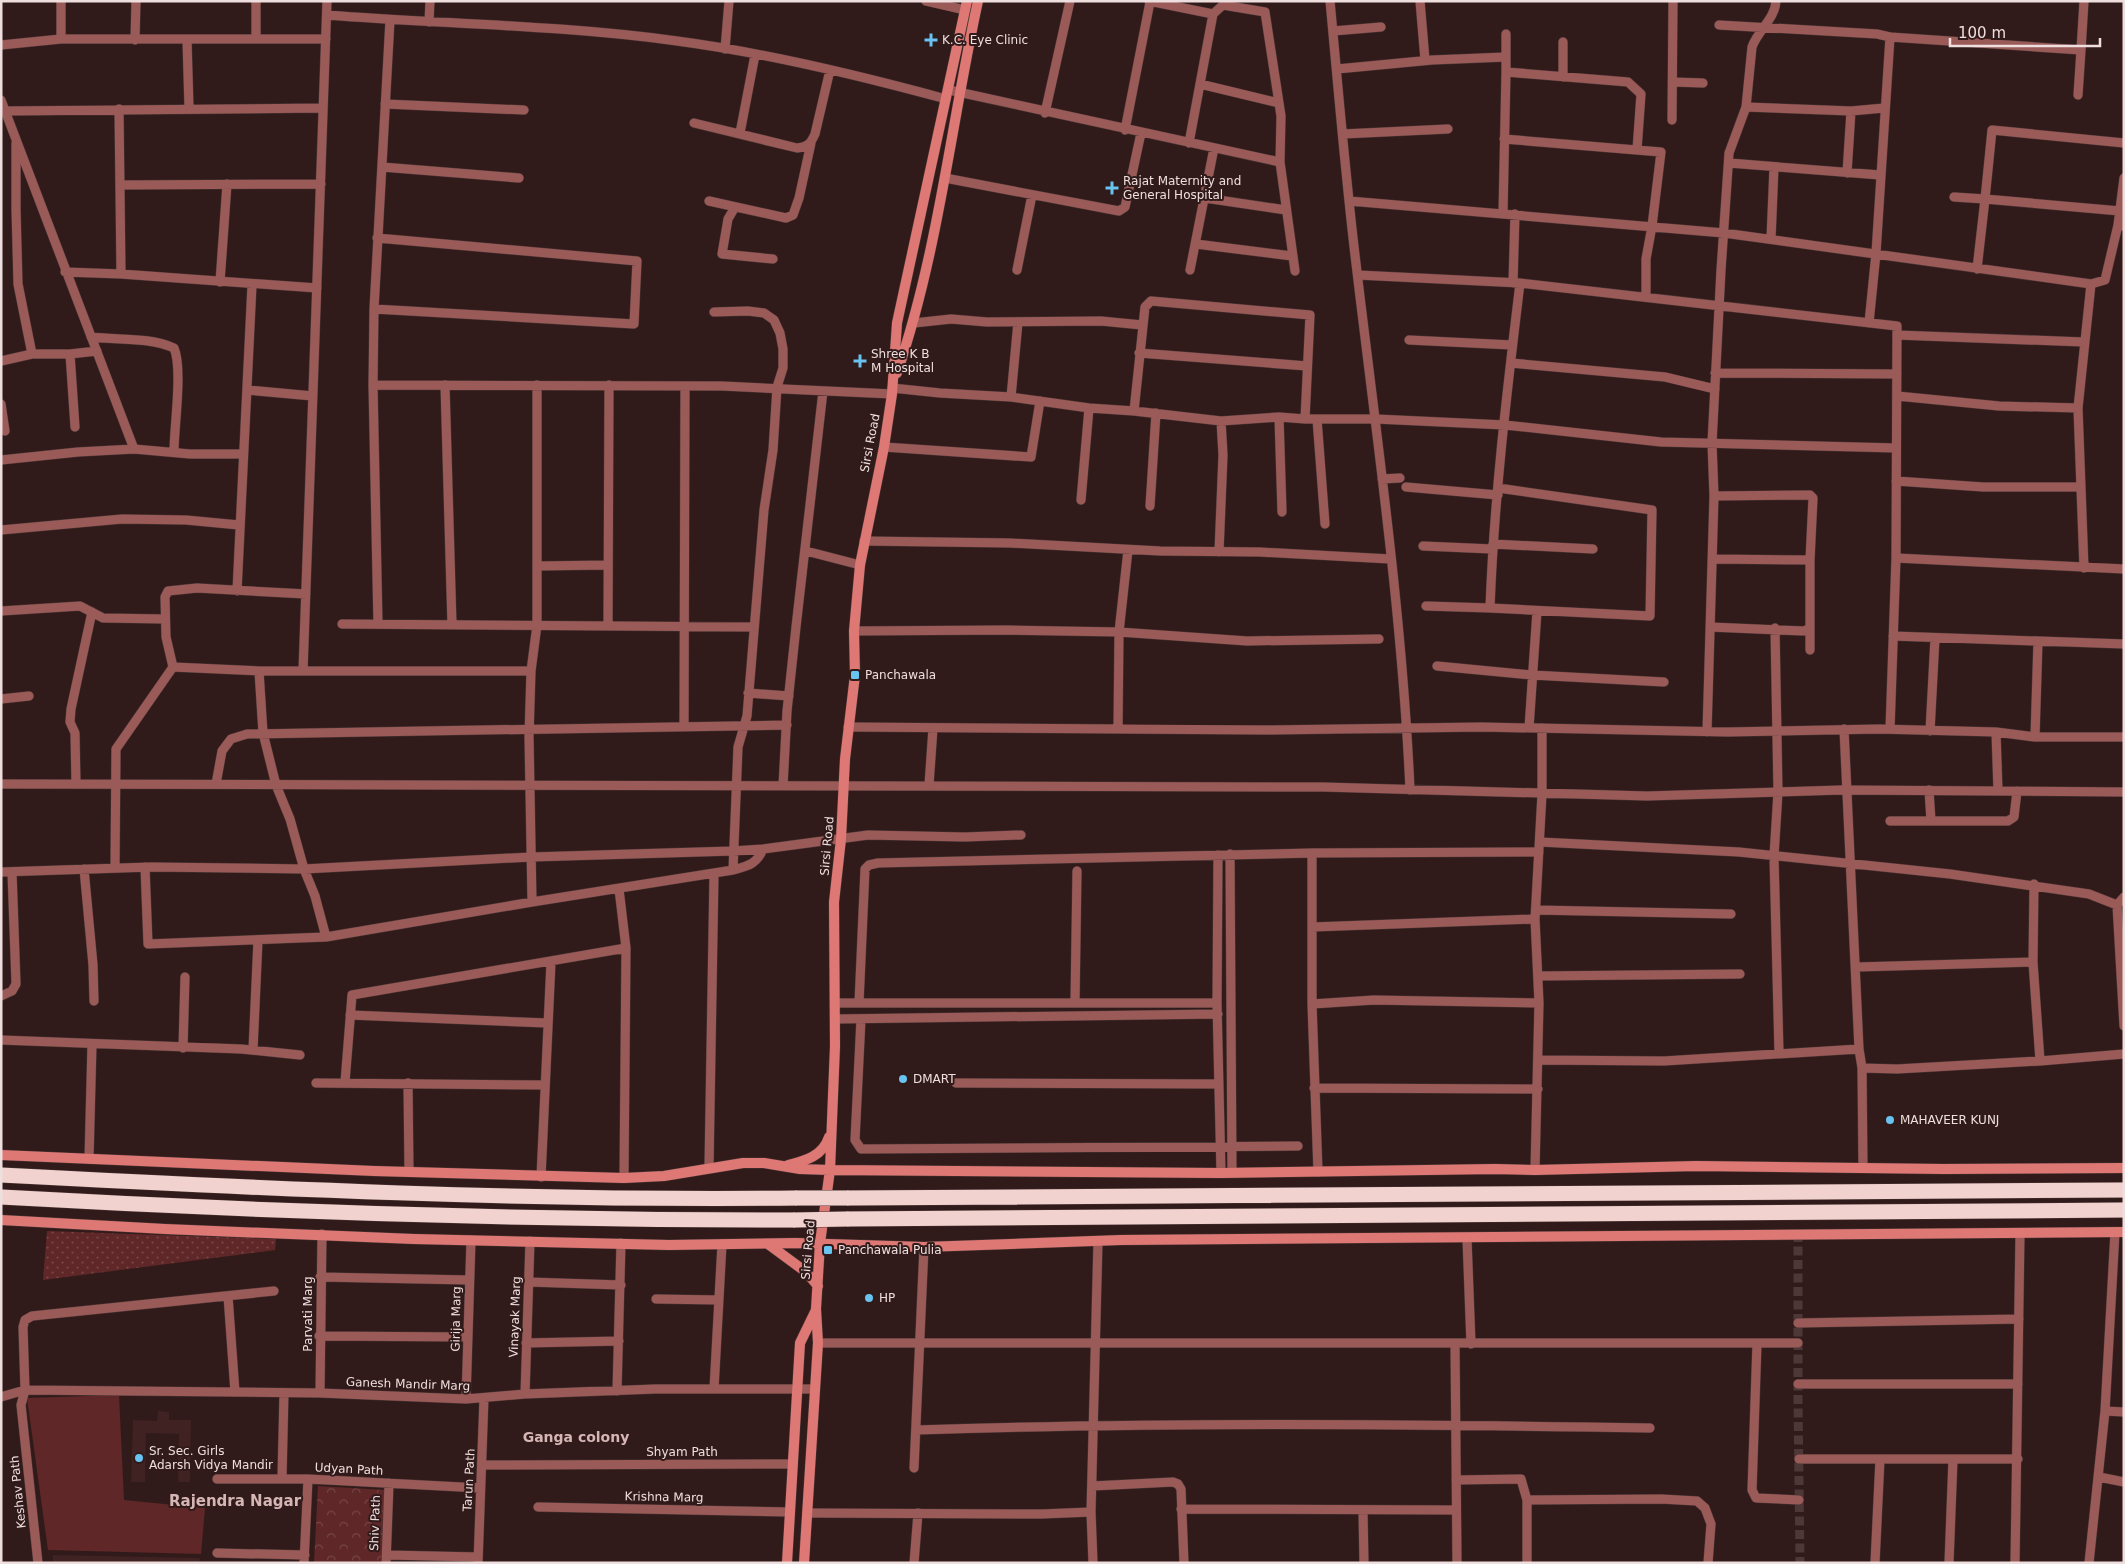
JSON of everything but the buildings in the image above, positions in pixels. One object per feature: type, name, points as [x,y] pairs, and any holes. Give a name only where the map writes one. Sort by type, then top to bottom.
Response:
[{"type":"highway","points":[[1,1175],[191,1185],[648,1199],[2124,1190]]},
{"type":"highway","points":[[1,1197],[341,1212],[652,1220],[2124,1210]]},
{"type":"street","points":[[61,1],[61,39]]},
{"type":"street","points":[[135,40],[136,1]]},
{"type":"street","points":[[256,1],[256,38]]},
{"type":"street","points":[[303,670],[327,1]]},
{"type":"street","points":[[429,22],[430,1]]},
{"type":"street","points":[[724,49],[729,1]]},
{"type":"street","points":[[926,1],[966,6]]},
{"type":"street","name":"Sirsi Road","points":[[892,391],[914,323],[945,178],[959,94],[978,1]]},
{"type":"street","points":[[1045,113],[1070,1]]},
{"type":"street","points":[[1125,130],[1149,1],[1213,14]]},
{"type":"street","points":[[1330,1],[1358,276],[1376,419],[1407,729],[1410,790]]},
{"type":"street","points":[[1420,1],[1425,60]]},
{"type":"street","points":[[1672,120],[1674,1]]},
{"type":"street","points":[[1707,732],[1714,496],[1712,443],[1729,163],[1730,153],[1746,107],[1750,58],[1755,39],[1774,13],[1776,1]]},
{"type":"street","points":[[2078,95],[2084,1]]},
{"type":"street","name":"Sirsi Road","points":[[804,1563],[818,1343],[816,1310],[820,1243],[830,1170],[836,1019],[834,902],[848,727],[855,675],[854,631],[860,565],[884,447],[892,391],[897,323],[966,6]]},
{"type":"street","points":[[1189,143],[1213,14],[1223,6],[1266,12],[1281,116],[1280,162],[1295,271]]},
{"type":"street","points":[[327,15],[540,27],[677,41],[755,55],[948,95],[959,94],[1280,162]]},
{"type":"street","points":[[378,624],[373,385],[374,309],[390,20]]},
{"type":"street","points":[[1719,25],[1763,26],[2081,50]]},
{"type":"street","points":[[1333,31],[1381,27]]},
{"type":"street","points":[[1503,214],[1506,34]]},
{"type":"street","points":[[1869,323],[1876,253],[1890,37]]},
{"type":"street","points":[[1,45],[61,39],[326,39]]},
{"type":"street","points":[[187,40],[189,108]]},
{"type":"street","points":[[1563,42],[1563,77]]},
{"type":"street","points":[[740,133],[755,55]]},
{"type":"street","points":[[1336,69],[1425,60],[1506,57]]},
{"type":"street","points":[[709,202],[786,218],[794,215],[830,70]]},
{"type":"street","points":[[1506,72],[1628,82],[1642,94],[1637,150]]},
{"type":"street","points":[[1673,82],[1703,83]]},
{"type":"street","points":[[1200,84],[1279,103]]},
{"type":"street","points":[[1,100],[134,449]]},
{"type":"street","points":[[385,104],[524,110]]},
{"type":"street","points":[[1746,107],[1851,111],[1884,108]]},
{"type":"street","points":[[6,111],[323,108]]},
{"type":"street","points":[[119,109],[122,274]]},
{"type":"street","points":[[1847,172],[1851,111]]},
{"type":"street","points":[[694,123],[797,148],[805,147],[811,143]]},
{"type":"street","points":[[1343,134],[1448,129]]},
{"type":"street","points":[[1977,269],[1992,130],[2124,143]]},
{"type":"street","points":[[945,178],[1119,211],[1125,207],[1141,133]]},
{"type":"street","points":[[16,138],[18,284],[32,354]]},
{"type":"street","points":[[1504,139],[1661,152],[1646,259],[1646,297]]},
{"type":"street","points":[[1190,270],[1206,198],[1214,148]]},
{"type":"street","points":[[1729,163],[1880,175]]},
{"type":"street","points":[[382,167],[520,178]]},
{"type":"street","points":[[1771,239],[1774,167]]},
{"type":"street","points":[[1350,201],[1724,233],[2091,284],[2105,280],[2121,225],[2120,211],[2124,178]]},
{"type":"street","points":[[220,282],[227,184]]},
{"type":"street","points":[[120,185],[321,184]]},
{"type":"street","points":[[1017,270],[1032,195]]},
{"type":"street","points":[[1954,196],[2120,211]]},
{"type":"street","points":[[1206,198],[1286,210]]},
{"type":"street","points":[[736,207],[728,219],[722,254],[773,259]]},
{"type":"street","points":[[1490,608],[1492,546],[1511,363],[1516,283],[1514,214]]},
{"type":"street","points":[[374,309],[634,324],[637,261],[377,238]]},
{"type":"street","points":[[1196,244],[1292,256]]},
{"type":"street","points":[[65,272],[122,274],[252,285],[317,288]]},
{"type":"street","points":[[1358,276],[1516,283],[1897,326],[1896,558],[1890,729]]},
{"type":"street","points":[[2084,568],[2078,408],[2091,284]]},
{"type":"street","points":[[236,591],[252,285]]},
{"type":"street","points":[[1134,411],[1142,325],[1145,307],[1151,301],[1310,315],[1306,419]]},
{"type":"street","points":[[714,312],[764,313],[774,320],[780,333],[783,349],[783,368],[777,388],[772,450],[764,510],[748,693],[744,726],[738,747],[733,851],[734,870]]},
{"type":"street","points":[[914,323],[951,319],[1018,322],[1100,320],[1142,325]]},
{"type":"street","points":[[1011,397],[1018,322]]},
{"type":"street","points":[[1897,335],[2084,342]]},
{"type":"street","points":[[91,337],[147,342],[174,348],[177,356],[178,371],[174,452]]},
{"type":"street","points":[[1409,340],[1512,345]]},
{"type":"street","points":[[1,361],[32,354],[70,354],[97,351]]},
{"type":"street","points":[[1139,353],[1307,366]]},
{"type":"street","points":[[70,354],[75,427]]},
{"type":"street","points":[[1511,363],[1665,377],[1715,389]]},
{"type":"street","points":[[1716,373],[1897,374]]},
{"type":"street","points":[[373,385],[609,385],[892,391],[1011,397],[1089,408],[1156,413],[1222,421],[1279,417],[1376,419],[1505,425],[1661,442],[1896,448]]},
{"type":"street","points":[[445,385],[452,624]]},
{"type":"street","points":[[532,902],[530,729],[531,671],[536,625],[537,385]]},
{"type":"street","points":[[608,626],[609,385]]},
{"type":"street","points":[[684,726],[685,386]]},
{"type":"street","points":[[247,390],[313,396]]},
{"type":"street","points":[[783,786],[789,696],[806,551],[817,430],[823,391]]},
{"type":"street","points":[[1896,396],[1999,406],[2078,408]]},
{"type":"street","points":[[884,447],[1031,457],[1040,402]]},
{"type":"street","points":[[1,404],[5,431]]},
{"type":"street","points":[[1081,500],[1089,408]]},
{"type":"street","points":[[1150,506],[1156,413]]},
{"type":"street","points":[[1279,417],[1282,512]]},
{"type":"street","points":[[1316,419],[1324,524]]},
{"type":"street","points":[[1219,552],[1223,455],[1222,421]]},
{"type":"street","points":[[1,460],[78,452],[134,449],[243,454]]},
{"type":"street","points":[[1382,479],[1400,478]]},
{"type":"street","points":[[1896,481],[1983,487],[2080,487]]},
{"type":"street","points":[[1406,487],[1498,492],[1652,510],[1650,616],[1426,606]]},
{"type":"street","points":[[1714,496],[1810,495],[1813,498],[1810,560],[1810,650]]},
{"type":"street","points":[[1,530],[122,518],[186,520],[239,526]]},
{"type":"street","points":[[864,542],[954,541],[1128,550],[1260,552],[1390,559]]},
{"type":"street","points":[[1423,546],[1593,549]]},
{"type":"street","points":[[1118,729],[1119,632],[1128,550]]},
{"type":"street","points":[[806,551],[860,565]]},
{"type":"street","points":[[1896,558],[2124,569]]},
{"type":"street","points":[[1712,559],[1810,560]]},
{"type":"street","points":[[537,566],[608,565]]},
{"type":"street","points":[[173,667],[167,649],[165,619],[165,596],[168,591],[196,588],[306,594]]},
{"type":"street","points":[[1,611],[80,606],[103,618],[165,619]]},
{"type":"street","points":[[1529,728],[1537,611]]},
{"type":"street","points":[[76,784],[75,733],[70,722],[70,709],[92,612]]},
{"type":"street","points":[[342,624],[754,627]]},
{"type":"street","points":[[1710,627],[1775,628],[1804,631],[1810,628]]},
{"type":"street","points":[[1775,628],[1778,792],[1774,856],[1779,1053]]},
{"type":"street","points":[[854,631],[1008,630],[1119,632],[1247,641],[1379,639]]},
{"type":"street","points":[[1893,636],[2124,644]]},
{"type":"street","points":[[1930,730],[1935,638]]},
{"type":"street","points":[[2035,737],[2038,641]]},
{"type":"street","points":[[1438,666],[1532,675],[1664,682]]},
{"type":"street","points":[[173,667],[259,670],[531,671]]},
{"type":"street","points":[[115,868],[116,749],[173,667]]},
{"type":"street","points":[[259,670],[262,733],[276,785],[290,819],[326,937]]},
{"type":"street","points":[[748,693],[789,696]]},
{"type":"street","points":[[1,698],[29,696]]},
{"type":"street","points":[[216,784],[222,751],[231,739],[247,734],[787,725]]},
{"type":"street","points":[[848,727],[1118,729],[1542,728],[1707,732],[1890,729],[1996,732],[2035,737],[2124,737]]},
{"type":"street","points":[[930,785],[933,728]]},
{"type":"street","points":[[1535,1170],[1539,1003],[1536,914],[1542,794],[1542,728]]},
{"type":"street","points":[[1844,729],[1857,967],[1859,1049],[1862,1068],[1863,1168]]},
{"type":"street","points":[[1996,732],[1998,791]]},
{"type":"street","points":[[1,784],[930,785],[1043,788],[1324,787],[1647,796],[1847,790],[2124,792]]},
{"type":"street","points":[[1929,790],[1931,821]]},
{"type":"street","points":[[1890,820],[2012,820],[2017,791]]},
{"type":"street","points":[[1,872],[145,867],[304,868],[531,857],[733,851],[763,849],[868,835],[965,837],[1021,835]]},
{"type":"street","points":[[1540,842],[1690,849],[1774,856],[2034,884],[2089,894],[2117,905]]},
{"type":"street","points":[[145,867],[148,944],[326,937],[734,870],[752,865],[760,857],[763,849]]},
{"type":"street","points":[[859,1003],[866,869],[869,865],[878,863],[1312,852],[1539,852]]},
{"type":"street","points":[[1312,852],[1312,1004],[1318,1172]]},
{"type":"street","points":[[1230,854],[1232,1172]]},
{"type":"street","points":[[1218,855],[1217,1003],[1221,1172]]},
{"type":"street","points":[[84,869],[93,965],[94,1001]]},
{"type":"street","points":[[1075,1004],[1077,871]]},
{"type":"street","points":[[1,996],[12,991],[16,984],[12,872]]},
{"type":"street","points":[[709,1167],[714,874]]},
{"type":"street","points":[[2034,884],[2033,962],[2040,1061]]},
{"type":"street","points":[[619,889],[626,948],[624,1178]]},
{"type":"street","points":[[2124,897],[2117,905],[2124,1026]]},
{"type":"street","points":[[1312,927],[1536,914],[1732,914]]},
{"type":"street","points":[[253,1050],[258,940]]},
{"type":"street","points":[[345,1082],[352,995],[626,948]]},
{"type":"street","points":[[541,1177],[551,962]]},
{"type":"street","points":[[1857,967],[2033,962]]},
{"type":"street","points":[[1538,976],[1740,974]]},
{"type":"street","points":[[183,1048],[185,977]]},
{"type":"street","points":[[1312,1004],[1374,1000],[1539,1003]]},
{"type":"street","points":[[836,1003],[1217,1003]]},
{"type":"street","points":[[836,1019],[1218,1014]]},
{"type":"street","points":[[350,1016],[547,1023]]},
{"type":"street","points":[[861,1019],[855,1140],[861,1149],[1298,1146]]},
{"type":"street","points":[[1,1040],[253,1050],[300,1055]]},
{"type":"street","points":[[89,1159],[92,1044]]},
{"type":"street","points":[[1538,1060],[1664,1060],[1859,1049]]},
{"type":"street","points":[[1862,1068],[1897,1069],[2124,1054]]},
{"type":"street","points":[[316,1083],[545,1085]]},
{"type":"street","points":[[408,1083],[408,1172]]},
{"type":"street","points":[[956,1084],[1219,1084]]},
{"type":"street","points":[[1314,1088],[1538,1089]]},
{"type":"street","points":[[782,1166],[813,1157],[828,1142],[831,1131]]},
{"type":"street","points":[[1,1155],[541,1177],[624,1178],[664,1176],[709,1167],[743,1163],[764,1163],[830,1170],[1221,1172],[1535,1170],[1696,1166],[2124,1168]]},
{"type":"street","points":[[1,1220],[165,1229],[471,1240],[722,1244],[820,1243],[924,1247],[1098,1241],[2119,1232],[2105,1411],[2089,1563]]},
{"type":"street","name":"Parvati Marg","points":[[320,1393],[322,1234]]},
{"type":"street","points":[[2015,1563],[2020,1234]]},
{"type":"street","points":[[1467,1239],[1471,1344]]},
{"type":"street","name":"Girija Marg","points":[[466,1399],[471,1240]]},
{"type":"street","name":"Vinayak Marg","points":[[526,1394],[530,1241]]},
{"type":"street","points":[[1093,1563],[1091,1512],[1098,1241]]},
{"type":"street","points":[[617,1391],[621,1243]]},
{"type":"street","points":[[714,1389],[722,1244]]},
{"type":"street","points":[[768,1244],[806,1272],[818,1286]]},
{"type":"street","points":[[914,1468],[924,1247]]},
{"type":"street","points":[[320,1277],[469,1280]]},
{"type":"street","points":[[528,1282],[620,1285]]},
{"type":"street","name":"Keshav Path","points":[[38,1563],[21,1406],[25,1390],[23,1327],[25,1320],[32,1316],[274,1291]]},
{"type":"street","points":[[228,1296],[235,1392]]},
{"type":"street","points":[[656,1299],[719,1300]]},
{"type":"street","name":"Sirsi Road","points":[[787,1563],[800,1343],[816,1310]]},
{"type":"street","points":[[1798,1323],[2019,1319]]},
{"type":"street","points":[[320,1336],[468,1337]]},
{"type":"street","points":[[526,1343],[619,1341]]},
{"type":"street","points":[[818,1343],[1798,1343]]},
{"type":"street","points":[[1757,1343],[1752,1490],[1756,1498],[1799,1500]]},
{"type":"street","points":[[1455,1344],[1457,1563]]},
{"type":"street","points":[[1798,1384],[2018,1384]]},
{"type":"street","name":"Ganesh Mandir Marg","points":[[1,1397],[25,1390],[320,1393],[466,1399],[526,1394],[617,1391],[814,1389]]},
{"type":"street","points":[[282,1478],[284,1393]]},
{"type":"street","name":"Tarun Path","points":[[478,1560],[484,1398]]},
{"type":"street","points":[[2105,1411],[2124,1412]]},
{"type":"street","points":[[916,1430],[1094,1425],[1455,1425],[1650,1428]]},
{"type":"street","points":[[1799,1459],[2018,1459]]},
{"type":"street","points":[[1875,1563],[1880,1459]]},
{"type":"street","points":[[1949,1563],[1953,1459]]},
{"type":"street","name":"Shyam Path","points":[[482,1465],[793,1464]]},
{"type":"street","points":[[2099,1477],[2124,1482]]},
{"type":"street","name":"Udyan Path","points":[[217,1478],[282,1478],[480,1488]]},
{"type":"street","points":[[1456,1480],[1521,1478],[1526,1500],[1527,1563]]},
{"type":"street","points":[[217,1553],[304,1559],[308,1479]]},
{"type":"street","points":[[1092,1486],[1173,1482],[1178,1484],[1181,1489],[1184,1563]]},
{"type":"street","name":"Shiv Path","points":[[386,1559],[389,1483]]},
{"type":"street","points":[[1526,1500],[1661,1499],[1697,1501],[1705,1508],[1711,1524],[1708,1563]]},
{"type":"street","name":"Krishna Marg","points":[[538,1508],[790,1512]]},
{"type":"street","points":[[1181,1509],[1456,1510]]},
{"type":"street","points":[[1363,1511],[1364,1563]]},
{"type":"street","points":[[807,1512],[1042,1514],[1091,1512]]},
{"type":"street","points":[[914,1563],[918,1512]]},
{"type":"street","points":[[386,1559],[478,1560]]},
{"type":"shaded area","name":"Sr. Sec. Girls Adarsh Vidya Mandir","points":[[158,1411],[169,1412],[169,1420],[191,1420],[190,1482],[178,1482],[179,1434],[146,1433],[145,1482],[131,1482],[133,1420],[157,1421]]},
{"type":"shaded area","points":[[53,1555],[200,1558],[199,1563],[53,1563]]},
{"type":"green space","points":[[47,1231],[276,1239],[275,1250],[43,1280]]},
{"type":"green space","points":[[119,1395],[124,1500],[205,1508],[201,1554],[48,1550],[27,1398]]},
{"type":"green space","points":[[318,1486],[385,1490],[382,1563],[314,1563]]},
{"type":"tunnel","points":[[1798,1233],[1800,1563]]},
{"type":"place","name":"K.C. Eye Clinic","points":[[931,40]]},
{"type":"place","name":"Rajat Maternity and General Hospital","points":[[1112,188]]},
{"type":"place","name":"Shree K B M Hospital","points":[[860,361]]},
{"type":"place","name":"Panchawala","points":[[855,675]]},
{"type":"place","name":"DMART","points":[[903,1079]]},
{"type":"place","name":"MAHAVEER KUNJ","points":[[1890,1120]]},
{"type":"place","name":"Panchawala Pulia","points":[[828,1250]]},
{"type":"place","name":"HP","points":[[869,1298]]},
{"type":"place","name":"Sr. Sec. Girls Adarsh Vidya Mandir","points":[[139,1458]]},
{"type":"district","name":"Ganga colony","points":[[576,1437]]},
{"type":"district","name":"Rajendra Nagar","points":[[235,1501]]}]
